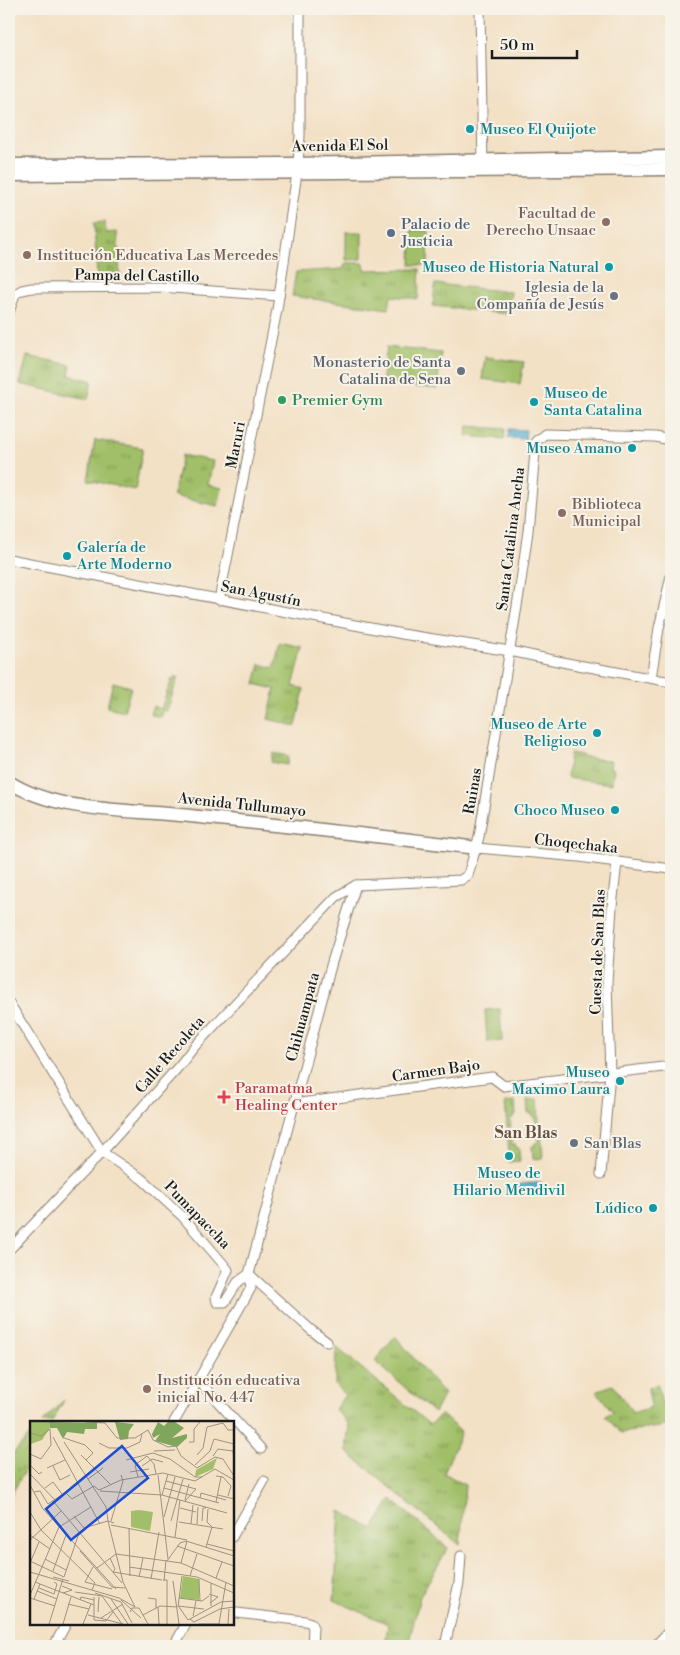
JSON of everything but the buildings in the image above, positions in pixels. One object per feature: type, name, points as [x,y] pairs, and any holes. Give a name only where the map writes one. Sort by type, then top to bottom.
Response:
[{"type":"street","name":"Maruri","points":[[219,600],[279,296],[298,168],[300,136],[300,9]]},
{"type":"street","points":[[480,9],[483,166]]},
{"type":"street","name":"Avenida El Sol","points":[[483,166],[671,157]]},
{"type":"street","name":"Avenida El Sol","points":[[9,165],[298,168]]},
{"type":"street","name":"Avenida El Sol","points":[[9,175],[298,168],[483,166],[671,168]]},
{"type":"street","name":"Pampa del Castillo","points":[[9,312],[15,294],[32,288],[160,287],[279,296]]},
{"type":"street","name":"Santa Catalina Ancha","points":[[510,651],[528,531],[536,441],[545,434],[671,438]]},
{"type":"street","name":"San Agustín","points":[[9,559],[219,600],[402,634],[510,651],[671,682]]},
{"type":"street","points":[[651,678],[659,628],[671,576]]},
{"type":"street","name":"Ruinas","points":[[356,885],[461,880],[468,875],[477,848],[510,651]]},
{"type":"street","name":"Avenida Tullumayo","points":[[9,782],[37,797],[84,806],[193,816],[477,848]]},
{"type":"street","name":"Choqechaka","points":[[477,848],[671,869]]},
{"type":"street","name":"Cuesta de San Blas","points":[[601,1174],[610,1073],[607,984],[617,862]]},
{"type":"street","name":"Chihuampata","points":[[175,1421],[251,1288],[249,1274],[276,1176],[293,1104],[332,962],[356,885]]},
{"type":"street","name":"Calle Recoleta","points":[[9,1250],[102,1152],[180,1066],[194,1047],[322,909],[336,896],[356,885]]},
{"type":"street","points":[[9,1003],[102,1152]]},
{"type":"street","name":"Carmen Bajo","points":[[293,1104],[492,1077],[504,1086],[671,1066]]},
{"type":"street","name":"Pumapaccha","points":[[102,1152],[142,1179],[183,1217],[225,1266],[228,1270],[216,1297],[217,1302],[222,1304],[225,1302],[238,1282],[249,1274]]},
{"type":"street","points":[[249,1274],[327,1342]]},
{"type":"street","points":[[198,1380],[261,1449]]},
{"type":"street","points":[[234,1533],[264,1480]]},
{"type":"street","points":[[445,1646],[459,1583],[461,1556]]},
{"type":"street","points":[[234,1612],[311,1623],[313,1628],[312,1646]]},
{"type":"street","points":[[54,1646],[65,1625]]},
{"type":"street","points":[[174,1646],[185,1625]]},
{"type":"street","points":[[655,1646],[671,1629]]},
{"type":"green space","points":[[105,222],[106,233],[117,232],[120,276],[97,277],[94,223]]},
{"type":"green space","points":[[412,230],[429,231],[428,265],[411,265]]},
{"type":"green space","points":[[346,232],[362,232],[362,259],[346,260]]},
{"type":"green space","points":[[346,263],[363,263],[366,270],[420,269],[418,299],[391,296],[389,309],[292,296],[296,272],[343,269]]},
{"type":"green space","points":[[435,284],[511,292],[508,314],[433,306]]},
{"type":"green space","points":[[387,347],[441,353],[437,389],[382,383]]},
{"type":"green space","points":[[27,356],[71,365],[69,375],[92,381],[88,399],[20,384]]},
{"type":"green space","points":[[485,357],[524,362],[520,384],[482,379]]},
{"type":"green space","points":[[468,426],[505,429],[504,439],[466,436]]},
{"type":"green space","points":[[95,440],[143,448],[135,490],[88,480]]},
{"type":"green space","points":[[182,455],[213,461],[208,485],[222,488],[218,506],[173,496]]},
{"type":"green space","points":[[280,643],[303,648],[293,686],[304,689],[296,726],[268,719],[275,689],[255,684],[260,664],[274,668]]},
{"type":"green space","points":[[178,677],[167,711],[163,710],[160,717],[150,714],[153,706],[161,709],[172,679]]},
{"type":"green space","points":[[113,682],[131,687],[124,711],[107,707]]},
{"type":"green space","points":[[273,753],[289,756],[287,765],[271,762]]},
{"type":"green space","points":[[570,753],[582,755],[582,757],[611,761],[610,768],[614,769],[612,784],[567,778]]},
{"type":"green space","points":[[500,1009],[502,1041],[487,1042],[485,1010]]},
{"type":"green space","points":[[538,1099],[539,1124],[536,1124],[535,1116],[532,1116],[532,1113],[528,1113],[527,1100]]},
{"type":"green space","points":[[515,1102],[516,1115],[513,1115],[513,1118],[510,1119],[511,1127],[507,1127],[505,1103]]},
{"type":"green space","points":[[537,1134],[541,1134],[543,1158],[533,1159],[532,1146],[535,1146],[535,1143],[538,1142]]},
{"type":"green space","points":[[508,1137],[512,1137],[512,1145],[515,1144],[516,1148],[519,1148],[520,1161],[509,1162]]},
{"type":"green space","points":[[395,1336],[444,1394],[434,1413],[375,1361]]},
{"type":"green space","points":[[336,1347],[430,1425],[441,1414],[461,1432],[444,1473],[465,1485],[460,1545],[346,1451],[349,1425],[335,1409],[345,1395],[335,1385]]},
{"type":"green space","points":[[657,1384],[662,1403],[671,1397],[671,1425],[621,1433],[605,1416],[613,1412],[596,1391],[613,1385],[633,1413],[651,1407],[648,1388]]},
{"type":"green space","points":[[64,1400],[53,1421],[43,1421]]},
{"type":"green space","points":[[30,1435],[30,1461],[9,1499],[9,1483],[11,1478],[9,1477],[9,1458]]},
{"type":"green space","points":[[391,1499],[448,1548],[420,1596],[408,1646],[385,1646],[388,1624],[334,1600],[340,1511],[373,1529]]},
{"type":"water","points":[[509,429],[526,430],[525,439],[508,438]]},
{"type":"water","points":[[541,1182],[542,1186],[539,1190],[523,1190],[515,1185]]},
{"type":"place","name":"Museo El Quijote","points":[[470,129]]},
{"type":"place","name":"Facultad de Derecho Unsaac","points":[[606,222]]},
{"type":"place","name":"Palacio de Justicia","points":[[391,233]]},
{"type":"place","name":"Institución Educativa Las Mercedes","points":[[27,255]]},
{"type":"place","name":"Museo de Historia Natural","points":[[609,267]]},
{"type":"place","name":"Iglesia de la Compañía de Jesús","points":[[614,296]]},
{"type":"place","name":"Monasterio de Santa Catalina de Sena","points":[[461,371]]},
{"type":"place","name":"Premier Gym","points":[[282,400]]},
{"type":"place","name":"Museo de Santa Catalina","points":[[534,402]]},
{"type":"place","name":"Museo Amano","points":[[632,448]]},
{"type":"place","name":"Biblioteca Municipal","points":[[562,513]]},
{"type":"place","name":"Galería de Arte Moderno","points":[[67,556]]},
{"type":"place","name":"Museo de Arte Religioso","points":[[597,733]]},
{"type":"place","name":"Choco Museo","points":[[615,810]]},
{"type":"place","name":"Museo Maximo Laura","points":[[620,1081]]},
{"type":"place","name":"Paramatma Healing Center","points":[[224,1097]]},
{"type":"place","name":"San Blas","points":[[574,1143]]},
{"type":"place","name":"Museo de Hilario Mendivil","points":[[509,1156]]},
{"type":"place","name":"Lúdico","points":[[653,1208]]},
{"type":"place","name":"Institución educativa inicial No. 447","points":[[147,1389]]},
{"type":"district","name":"San Blas","points":[[526,1133]]}]
